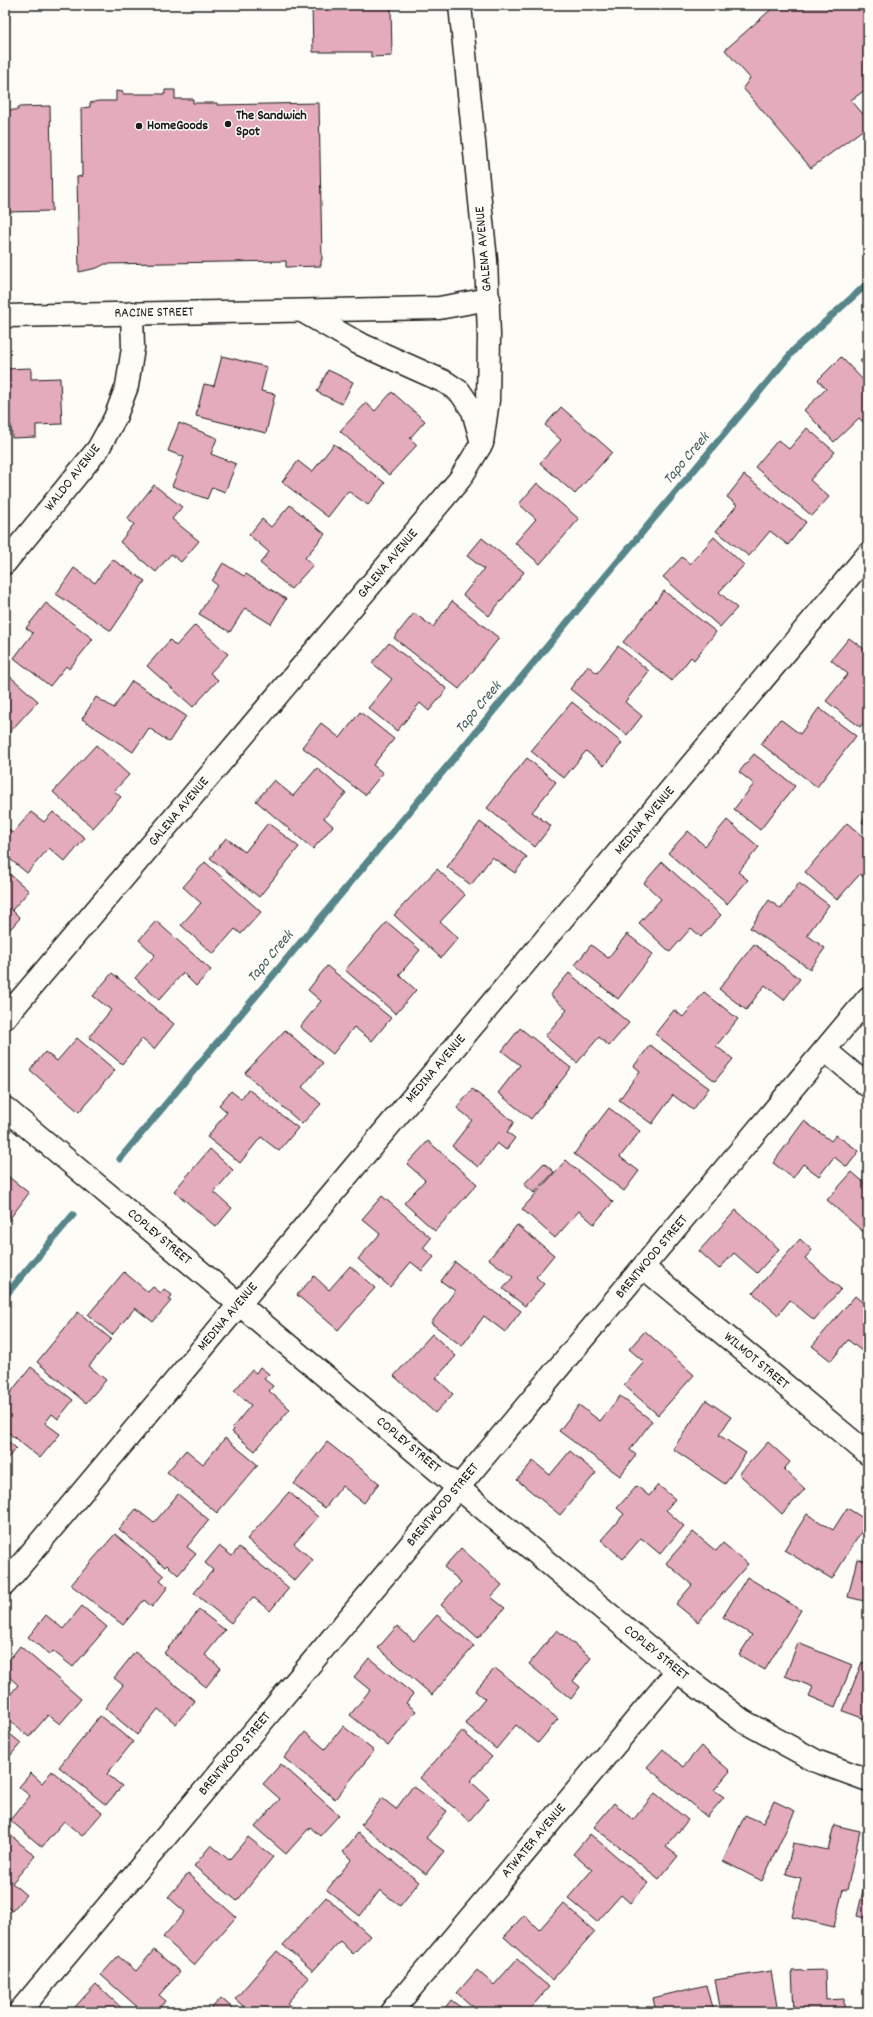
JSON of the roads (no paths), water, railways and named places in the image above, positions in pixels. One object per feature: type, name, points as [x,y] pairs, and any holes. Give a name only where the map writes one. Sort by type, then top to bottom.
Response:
[{"type":"street","name":"GALENA AVENUE","points":[[5,1018],[460,479],[482,443],[488,400],[489,299],[468,68],[460,5]]},
{"type":"street","name":"RACINE STREET","points":[[5,316],[439,308],[489,299]]},
{"type":"street","points":[[302,311],[358,343],[445,382],[460,392],[473,410],[482,443]]},
{"type":"street","name":"WALDO AVENUE","points":[[5,563],[98,449],[115,418],[127,386],[133,348],[132,313]]},
{"type":"street","name":"MEDINA AVENUE","points":[[5,1584],[868,554]]},
{"type":"street","name":"BRENTWOOD STREET","points":[[19,2012],[458,1487],[644,1268],[868,998]]},
{"type":"street","points":[[825,1050],[868,1086]]},
{"type":"street","name":"COPLEY STREET","points":[[5,1108],[677,1670],[743,1721],[816,1761],[868,1780]]},
{"type":"street","name":"WILMOT STREET","points":[[644,1268],[868,1454]]},
{"type":"street","name":"ATWATER AVENUE","points":[[391,2012],[677,1670]]},
{"type":"waterway","name":"Tapo Creek","points":[[120,1159],[795,349],[868,283]]},
{"type":"waterway","name":"Tapo Creek","points":[[5,1296],[73,1215]]},
{"type":"place","name":"The Sandwich Spot","points":[[228,124]]},
{"type":"place","name":"HomeGoods","points":[[139,126]]}]
